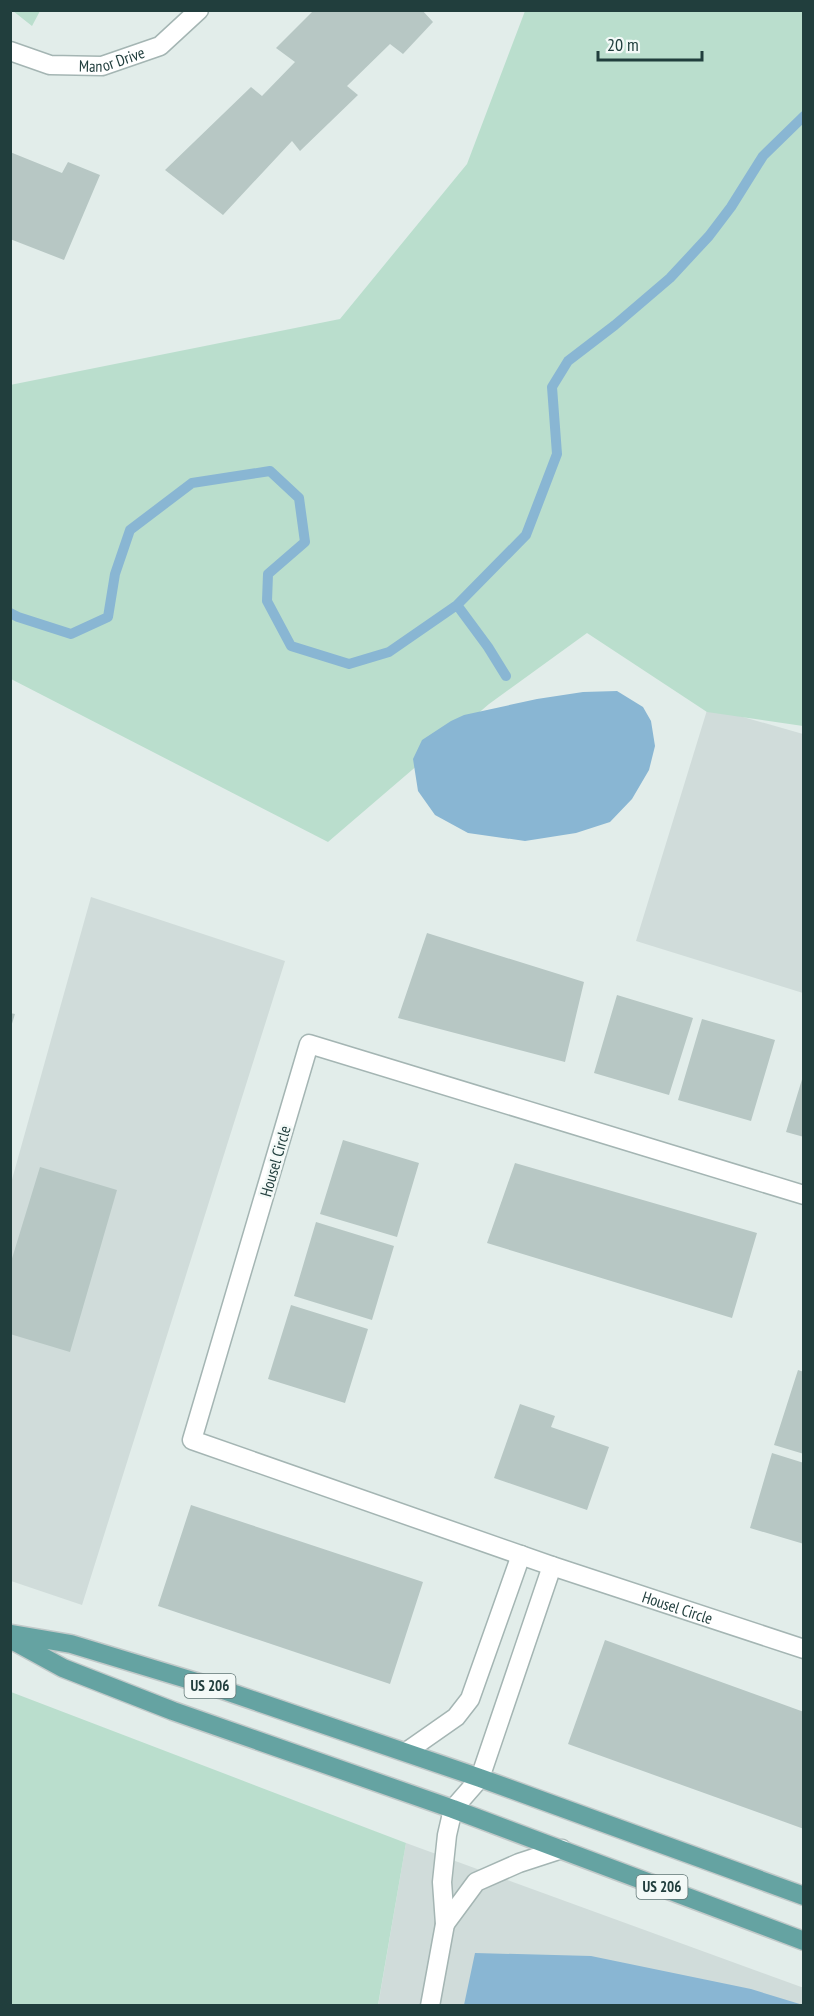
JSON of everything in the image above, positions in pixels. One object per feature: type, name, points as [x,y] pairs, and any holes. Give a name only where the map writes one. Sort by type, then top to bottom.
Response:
[{"type":"main road","name":"US 206","points":[[10,1634],[71,1644],[223,1690],[480,1778],[804,1896]]},
{"type":"main road","name":"US 206","points":[[10,1639],[63,1668],[173,1712],[453,1809],[804,1941]]},
{"type":"lane","name":"Manor Drive","points":[[10,51],[50,65],[102,66],[160,46],[199,10]]},
{"type":"lane","name":"Housel Circle","points":[[804,1195],[309,1044],[192,1440],[552,1566],[804,1650]]},
{"type":"lane","points":[[406,1752],[456,1717],[471,1699],[521,1555]]},
{"type":"lane","points":[[430,2006],[446,1924],[442,1882],[447,1835],[453,1809],[480,1778],[552,1566]]},
{"type":"lane","points":[[446,1924],[476,1882],[510,1866],[562,1850]]},
{"type":"shaded area","points":[[708,707],[803,734],[803,993],[636,941]]},
{"type":"shaded area","points":[[91,897],[285,961],[82,1605],[11,1581],[11,1183]]},
{"type":"shaded area","points":[[406,1843],[804,1988],[803,2006],[378,2006]]},
{"type":"green space","points":[[13,11],[40,11],[32,26]]},
{"type":"green space","points":[[525,11],[803,11],[803,726],[707,712],[587,633],[489,704],[328,842],[11,679],[10,385],[340,319],[467,164]]},
{"type":"green space","points":[[11,1692],[406,1843],[378,2005],[11,2005]]},
{"type":"water","points":[[617,691],[643,707],[651,721],[655,746],[649,770],[632,799],[610,822],[576,833],[525,841],[468,833],[435,815],[418,791],[413,759],[422,740],[451,721],[464,715],[537,699],[583,692]]},
{"type":"water","points":[[475,1953],[591,1956],[751,1989],[803,2005],[464,2005]]},
{"type":"building","points":[[314,10],[422,10],[433,22],[403,54],[390,44],[347,86],[358,95],[300,151],[292,141],[223,215],[165,170],[251,87],[262,96],[295,62],[276,48]]},
{"type":"building","points":[[10,152],[62,173],[68,162],[100,175],[64,260],[10,239]]},
{"type":"building","points":[[427,933],[584,982],[565,1062],[398,1018]]},
{"type":"building","points":[[617,995],[693,1018],[669,1095],[594,1073]]},
{"type":"building","points":[[10,1013],[15,1014],[11,1027],[10,1027]]},
{"type":"building","points":[[702,1019],[775,1040],[751,1121],[678,1100]]},
{"type":"building","points":[[804,1076],[804,1137],[786,1132]]},
{"type":"building","points":[[343,1140],[419,1163],[397,1237],[320,1214]]},
{"type":"building","points":[[515,1163],[757,1233],[732,1318],[487,1243]]},
{"type":"building","points":[[40,1167],[117,1190],[70,1352],[10,1334],[10,1265]]},
{"type":"building","points":[[316,1222],[394,1246],[372,1320],[294,1296]]},
{"type":"building","points":[[291,1305],[368,1329],[345,1403],[268,1379]]},
{"type":"building","points":[[798,1370],[804,1372],[804,1454],[774,1445]]},
{"type":"building","points":[[520,1404],[555,1416],[551,1427],[609,1447],[587,1510],[494,1478]]},
{"type":"building","points":[[772,1453],[804,1463],[804,1544],[750,1528]]},
{"type":"building","points":[[191,1505],[423,1582],[390,1684],[158,1606]]},
{"type":"building","points":[[605,1640],[804,1712],[804,1829],[568,1744]]},
{"type":"waterway","points":[[10,613],[71,634],[108,617],[115,574],[130,530],[192,483],[270,471],[299,498],[305,542],[268,574],[267,601],[291,646],[349,664],[389,652],[457,605],[526,535],[557,454],[552,387],[568,361],[670,278],[709,236],[731,207],[763,156],[804,116]]},
{"type":"waterway","points":[[457,605],[506,676]]}]
